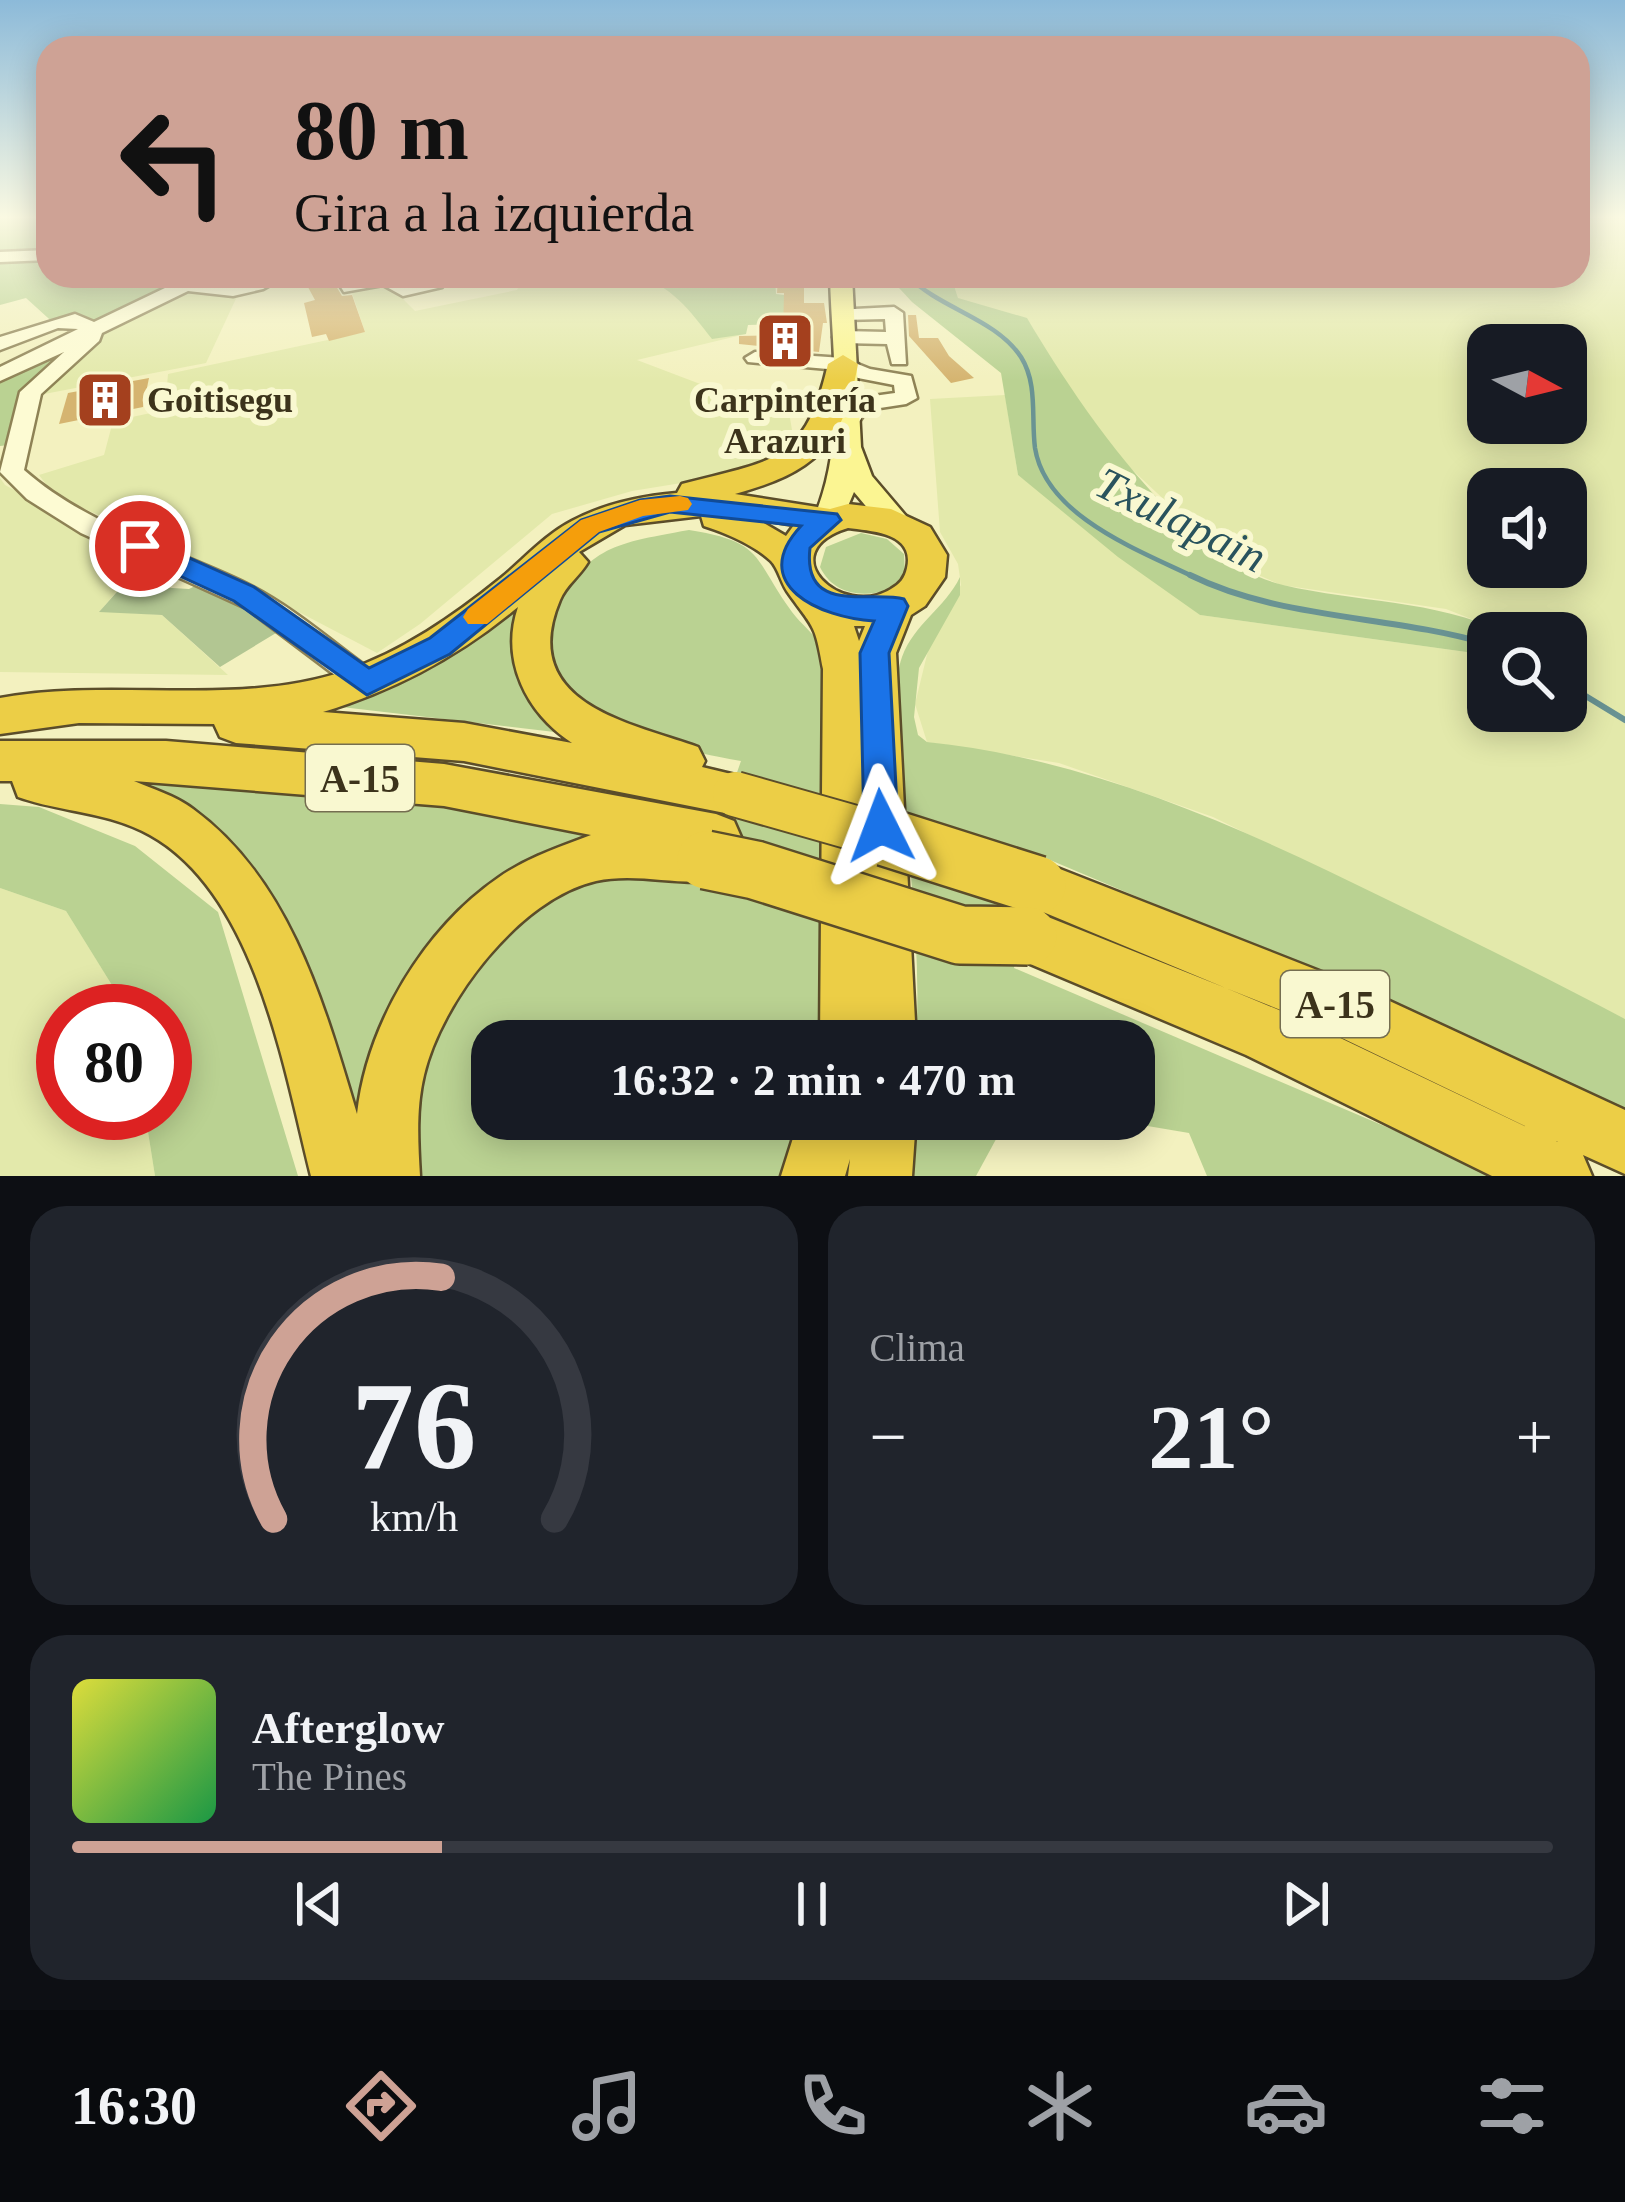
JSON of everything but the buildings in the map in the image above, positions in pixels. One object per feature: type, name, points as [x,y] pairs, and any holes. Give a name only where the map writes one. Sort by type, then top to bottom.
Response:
[{"type":"highway","points":[[0,718],[40,705],[262,703],[310,698],[367,683],[440,646],[590,526],[631,506],[768,472],[822,434],[848,347]]},
{"type":"highway","points":[[590,526],[640,508],[670,504],[828,520],[869,515],[896,522],[920,538],[931,566],[920,590],[894,606],[853,610],[821,600]]},
{"type":"highway","points":[[794,558],[724,519],[688,514],[655,518],[595,542],[559,570],[538,603],[531,657],[542,686],[578,724],[687,763],[755,870],[960,935],[1033,910]]},
{"type":"highway","points":[[828,520],[803,536],[794,558],[797,577],[821,600],[837,632],[844,669],[850,946],[846,1020]]},
{"type":"highway","points":[[887,1020],[873,692],[874,653],[894,606]]},
{"type":"highway","name":"A-15","points":[[0,718],[203,721],[464,742],[724,817]]},
{"type":"highway","name":"A-15","points":[[0,761],[166,761],[444,785],[724,817],[972,861],[1033,910],[1267,1034],[1560,1176]]},
{"type":"highway","points":[[0,782],[53,783],[98,791],[137,804],[209,847],[251,901],[284,969],[343,1176]]},
{"type":"highway","points":[[388,1176],[386,1118],[395,1071],[412,1025],[443,967],[495,913],[536,884],[585,861],[633,852],[724,817]]},
{"type":"highway","name":"A-15","points":[[1033,910],[1240,961],[1522,1089],[1625,1143]]},
{"type":"highway","points":[[813,1176],[824,1140]]},
{"type":"highway","points":[[841,1176],[845,1140]]},
{"type":"highway","points":[[880,1176],[883,1140]]},
{"type":"main road","points":[[828,520],[844,481],[848,347],[842,288]]},
{"type":"main road","points":[[846,435],[859,479],[896,522]]},
{"type":"street","points":[[0,375],[178,288]]},
{"type":"street","points":[[0,344],[75,320],[92,328]]},
{"type":"street","points":[[0,327],[49,326]]},
{"type":"street","points":[[92,328],[92,337],[31,392],[6,471],[75,519],[244,594],[367,683]]},
{"type":"street","points":[[755,358],[848,347],[898,349]]},
{"type":"street","points":[[846,435],[854,409],[868,401],[901,401],[908,389],[898,377],[848,347]]},
{"type":"street","points":[[848,347],[868,401]]},
{"type":"street","points":[[156,554],[177,588]]},
{"type":"green space","points":[[0,271],[36,271],[36,288],[172,288],[79,332],[68,323],[58,327],[26,298],[0,305]]},
{"type":"green space","points":[[1590,271],[1625,271],[1625,1019],[1213,817],[1059,763],[927,742],[915,704],[933,630],[961,585],[958,564],[940,532],[930,399],[1005,395],[1018,475],[1200,615],[1467,652],[1467,732],[1587,732],[1587,612],[1467,612],[1467,617],[1446,609],[1281,585],[1233,564],[1126,464],[1080,406],[958,298],[955,288],[1590,288]]},
{"type":"green space","points":[[185,288],[204,294],[240,290],[206,363],[39,395],[56,372],[121,317]]},
{"type":"green space","points":[[392,288],[415,311],[517,290],[739,288],[746,334],[637,360],[790,418],[792,430],[784,448],[766,466],[632,491],[552,514],[420,624],[377,653],[209,565],[54,495],[39,475],[104,455],[113,421],[165,410],[168,374],[365,332],[352,293]]},
{"type":"green space","points":[[662,288],[776,288],[776,294],[784,295],[784,324],[748,325],[746,334],[712,339]]},
{"type":"green space","points":[[899,288],[955,288],[958,298],[1027,318],[1074,392],[1136,474],[1208,545],[1245,570],[1283,585],[1467,619],[1467,652],[1200,615],[1118,557],[1018,475],[1001,373]]},
{"type":"green space","points":[[87,336],[31,382],[10,445],[0,446],[0,377]]},
{"type":"green space","points":[[0,478],[143,560],[100,611],[162,615],[228,675],[0,672]]},
{"type":"green space","points":[[689,530],[732,540],[754,555],[792,612],[823,647],[829,1020],[471,1020],[471,1140],[809,1140],[793,1176],[417,1176],[420,1046],[440,999],[535,899],[625,869],[699,881],[741,761],[661,742],[604,719],[580,704],[550,663],[544,617],[589,563],[638,540]]},
{"type":"green space","points":[[861,533],[887,539],[904,554],[905,574],[888,590],[849,592],[832,583],[820,567],[826,547]]},
{"type":"green space","points":[[960,577],[960,595],[919,668],[914,717],[918,735],[927,742],[988,751],[1106,780],[1220,822],[1625,1019],[1625,1118],[1345,985],[1036,854],[1014,968],[1136,1020],[917,1020],[897,681],[907,645]]},
{"type":"green space","points":[[205,581],[243,602],[276,633],[220,667],[162,615],[99,612],[123,585],[189,589]]},
{"type":"green space","points":[[531,588],[563,733],[333,706]]},
{"type":"green space","points":[[116,780],[331,792],[502,815],[611,838],[505,881],[369,1176],[299,967]]},
{"type":"green space","points":[[0,804],[39,807],[135,846],[218,912],[298,1176],[155,1176],[149,1140],[192,1140],[192,984],[111,984],[66,911],[0,888]]},
{"type":"green space","points":[[0,888],[66,911],[111,984],[36,984],[36,1140],[149,1140],[155,1176],[0,1176]]},
{"type":"green space","points":[[1155,1028],[1438,1149],[1488,1176],[1207,1176],[1189,1133],[1155,1127]]},
{"type":"green space","points":[[909,1140],[996,1140],[976,1176],[907,1176]]},
{"type":"waterway","name":"Txulapain","points":[[922,288],[997,333],[1021,357],[1032,389],[1035,448],[1057,494],[1099,529],[1196,578]]},
{"type":"waterway","points":[[1190,575],[1261,601],[1467,639]]},
{"type":"waterway","name":"Txulapain","points":[[1587,697],[1625,720]]},
{"type":"slow traffic","points":[[478,617],[590,526],[640,508],[680,504]]},
{"type":"place","name":"Carpintería Arazuri","points":[[785,341]]},
{"type":"place","name":"Goitisegu","points":[[105,400]]},
{"type":"route","points":[[140,546],[244,594],[367,683],[440,646],[590,526],[640,508],[693,504],[828,520],[803,536],[797,546],[794,567],[802,585],[836,607],[872,611],[894,606],[874,653],[881,826]]}]
